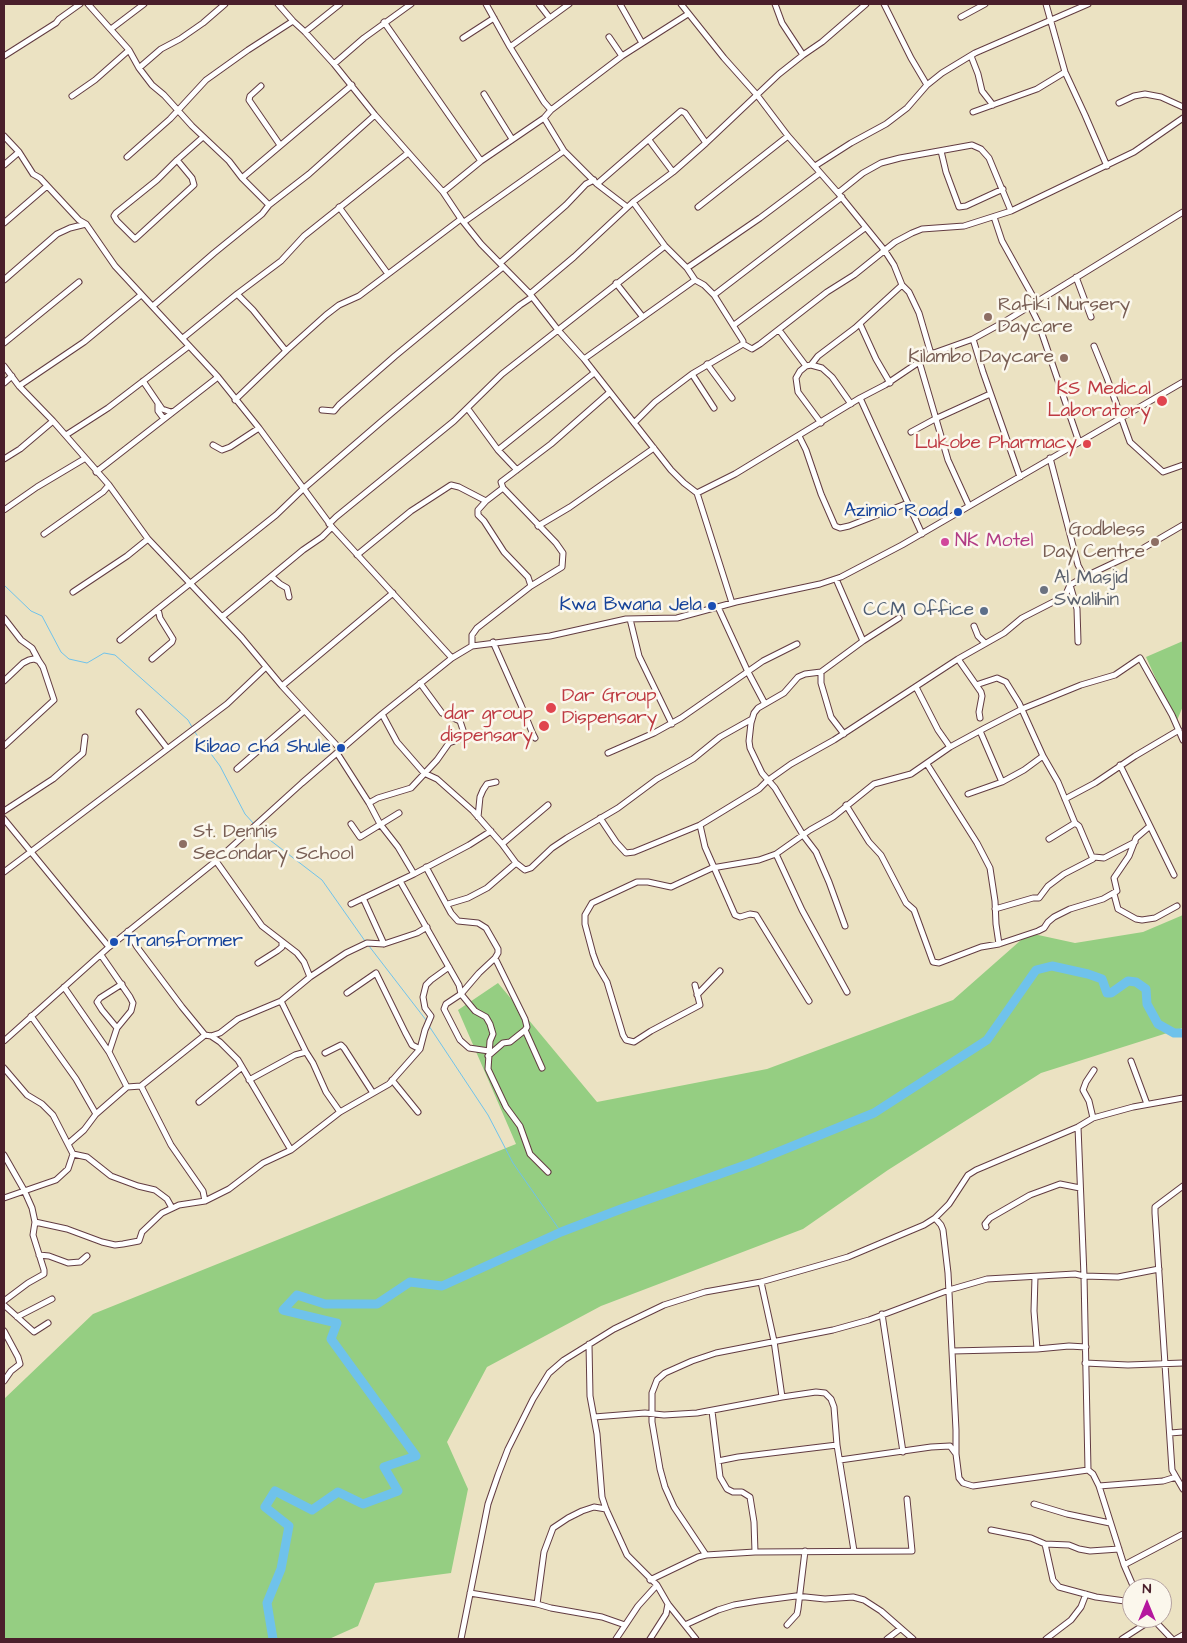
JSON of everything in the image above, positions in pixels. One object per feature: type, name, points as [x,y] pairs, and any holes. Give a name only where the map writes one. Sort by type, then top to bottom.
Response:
[{"type":"street","points":[[4,56],[56,23],[80,4]]},
{"type":"street","points":[[88,4],[129,50],[139,68],[152,85],[229,161],[242,178],[269,205]]},
{"type":"street","points":[[111,29],[144,4]]},
{"type":"street","points":[[139,68],[161,49],[203,23],[225,4]]},
{"type":"street","points":[[278,4],[334,64],[375,115],[443,192],[462,221],[481,244],[531,295],[678,477],[698,493],[732,603]]},
{"type":"street","points":[[305,32],[340,4]]},
{"type":"street","points":[[334,64],[384,22],[411,4]]},
{"type":"street","points":[[486,4],[510,47],[544,102],[551,110]]},
{"type":"street","points":[[539,4],[549,18]]},
{"type":"street","points":[[510,47],[569,4]]},
{"type":"street","points":[[620,4],[642,43]]},
{"type":"street","points":[[680,4],[885,251],[919,313],[932,354]]},
{"type":"street","points":[[775,4],[782,23],[803,55]]},
{"type":"street","points":[[120,640],[276,515],[303,489],[520,305],[633,202],[706,144],[757,95],[866,4]]},
{"type":"street","points":[[884,4],[927,85]]},
{"type":"street","points":[[961,17],[985,4]]},
{"type":"street","points":[[1046,4],[1065,72],[1086,115],[1107,166]]},
{"type":"street","points":[[815,166],[850,143],[886,124],[907,108],[927,85],[971,56],[1088,4]]},
{"type":"street","points":[[443,192],[480,161],[544,118],[551,110],[622,56],[688,14]]},
{"type":"street","points":[[463,38],[494,18]]},
{"type":"street","points":[[127,157],[145,143],[178,111],[206,80],[293,21]]},
{"type":"street","points":[[384,22],[480,161]]},
{"type":"street","points":[[609,37],[622,56]]},
{"type":"street","points":[[72,96],[96,80],[129,50]]},
{"type":"street","points":[[971,56],[982,91],[993,105]]},
{"type":"street","points":[[973,112],[1037,88],[1065,72]]},
{"type":"street","points":[[242,178],[352,85]]},
{"type":"street","points":[[261,86],[250,96],[249,100],[280,145]]},
{"type":"street","points":[[484,94],[512,139]]},
{"type":"street","points":[[1119,103],[1134,96],[1145,94],[1161,97],[1183,107]]},
{"type":"street","points":[[322,410],[334,411],[502,265],[586,184],[595,182],[649,140],[681,111],[685,113],[706,144]]},
{"type":"street","points":[[153,306],[225,243],[262,214],[269,205],[309,174],[375,115]]},
{"type":"street","points":[[544,118],[564,151],[595,182],[628,207]]},
{"type":"street","points":[[743,344],[752,349],[895,242],[917,230],[964,226],[1011,211],[1107,166],[1144,146],[1183,118]]},
{"type":"street","points":[[4,136],[19,152],[34,174],[79,220],[86,224],[115,266],[140,295],[153,306],[218,377],[259,428],[330,526],[452,658]]},
{"type":"street","points":[[698,207],[788,136]]},
{"type":"street","points":[[177,160],[193,180],[194,185],[150,223],[135,239],[116,221],[114,216],[116,213],[145,191],[177,160],[203,137]]},
{"type":"street","points":[[649,140],[673,172]]},
{"type":"street","points":[[714,295],[840,195],[863,173],[881,163],[972,146],[981,149],[989,158],[1011,211]]},
{"type":"street","points":[[235,400],[311,327],[339,305],[359,296],[462,221],[564,151]]},
{"type":"street","points":[[940,151],[959,207],[966,206],[1002,190]]},
{"type":"street","points":[[4,165],[19,152]]},
{"type":"street","points":[[183,338],[281,261],[304,236],[408,153]]},
{"type":"street","points":[[687,268],[760,218],[820,173]]},
{"type":"street","points":[[4,223],[47,186]]},
{"type":"street","points":[[633,202],[665,246],[687,268],[695,280],[704,285],[714,295],[743,338],[743,344]]},
{"type":"street","points":[[339,207],[388,274]]},
{"type":"street","points":[[698,493],[735,474],[860,398],[890,382],[919,361],[932,354],[973,339],[1030,306],[1183,212]]},
{"type":"street","points":[[994,217],[1002,241],[1036,302]]},
{"type":"street","points":[[4,280],[57,234],[86,224]]},
{"type":"street","points":[[734,325],[866,228]]},
{"type":"street","points":[[222,616],[303,550],[322,537],[336,517],[468,408],[502,374],[665,246]]},
{"type":"street","points":[[1076,277],[1091,317]]},
{"type":"street","points":[[584,359],[695,280]]},
{"type":"street","points":[[4,343],[79,282]]},
{"type":"street","points":[[616,284],[642,316]]},
{"type":"street","points":[[821,423],[798,392],[796,378],[800,371],[860,324],[902,285]]},
{"type":"street","points":[[237,294],[253,310],[286,351]]},
{"type":"street","points":[[20,386],[84,342],[140,295]]},
{"type":"street","points":[[1030,306],[1038,322],[1079,442]]},
{"type":"street","points":[[860,324],[876,359],[890,382]]},
{"type":"street","points":[[779,330],[809,365],[822,368],[832,377],[851,404]]},
{"type":"street","points":[[973,339],[990,394],[1020,477]]},
{"type":"street","points":[[634,423],[655,402],[692,374],[743,344]]},
{"type":"street","points":[[66,435],[108,408],[189,346]]},
{"type":"street","points":[[1094,346],[1108,378],[1130,442],[1160,470],[1166,472],[1183,465]]},
{"type":"street","points":[[919,361],[948,460],[968,506]]},
{"type":"street","points":[[707,364],[732,398]]},
{"type":"street","points":[[4,366],[108,485],[148,539],[222,616],[339,752],[380,824],[398,847],[414,874]]},
{"type":"street","points":[[498,450],[594,373]]},
{"type":"street","points":[[692,374],[714,408]]},
{"type":"street","points":[[4,383],[12,376]]},
{"type":"street","points":[[96,472],[218,377]]},
{"type":"street","points":[[143,381],[164,410],[171,412],[175,410]]},
{"type":"street","points":[[4,1041],[109,947],[216,861],[382,714],[452,658],[472,646],[550,636],[607,622],[630,619],[677,618],[836,579],[880,558],[1183,382]]},
{"type":"street","points":[[472,646],[472,635],[477,628],[531,586],[551,575],[563,565],[564,557],[562,550],[503,488],[501,482],[550,444],[609,393]]},
{"type":"street","points":[[911,432],[990,394]]},
{"type":"street","points":[[860,398],[922,534]]},
{"type":"street","points":[[158,402],[158,411],[164,419]]},
{"type":"street","points":[[468,408],[498,450],[517,470]]},
{"type":"street","points":[[4,459],[20,449],[53,421]]},
{"type":"street","points":[[213,444],[222,450],[230,448],[259,428]]},
{"type":"street","points":[[799,436],[835,526],[840,528],[849,526],[908,502]]},
{"type":"street","points":[[538,526],[570,507],[654,448]]},
{"type":"street","points":[[1050,458],[1078,565],[1084,576]]},
{"type":"street","points":[[4,510],[37,487],[84,459]]},
{"type":"street","points":[[44,534],[103,492],[108,485]]},
{"type":"street","points":[[357,555],[411,511],[451,486],[459,487],[486,501]]},
{"type":"street","points":[[503,488],[486,501],[478,510],[478,515],[501,548],[528,577],[531,586]]},
{"type":"street","points":[[600,818],[626,853],[639,850],[700,824],[759,790],[767,781],[791,764],[844,734],[958,659],[1004,633],[1029,613],[1065,596],[1070,585],[1084,576],[1135,553],[1183,525]]},
{"type":"street","points":[[73,592],[128,556],[148,539]]},
{"type":"street","points":[[272,577],[287,588],[289,597]]},
{"type":"street","points":[[836,579],[863,641]]},
{"type":"street","points":[[1070,585],[1078,608],[1078,642]]},
{"type":"street","points":[[282,686],[393,593]]},
{"type":"street","points":[[718,607],[765,704]]},
{"type":"street","points":[[152,659],[172,642],[173,638],[160,618],[158,609]]},
{"type":"street","points":[[4,618],[21,640],[32,648],[45,671],[54,700],[4,746]]},
{"type":"street","points":[[845,926],[816,852],[803,835],[775,788],[767,781],[750,748],[749,730],[758,708],[784,693],[798,677],[820,672],[899,618]]},
{"type":"street","points":[[630,619],[639,656],[672,724]]},
{"type":"street","points":[[974,626],[978,636],[984,643]]},
{"type":"street","points":[[493,642],[535,738]]},
{"type":"street","points":[[608,753],[672,724],[763,661],[797,644]]},
{"type":"street","points":[[696,985],[697,995],[701,1003],[697,1007],[634,1042],[626,1040],[607,982],[593,954],[585,924],[585,916],[592,903],[637,882],[648,882],[671,887],[714,867],[759,860],[776,854],[825,820],[833,817],[874,784],[911,774],[950,747],[1022,709],[1081,685],[1115,675],[1140,658],[1156,685],[1183,740]]},
{"type":"street","points":[[958,659],[982,696],[979,712],[980,718]]},
{"type":"street","points":[[4,681],[29,660],[39,662]]},
{"type":"street","points":[[4,872],[227,704],[266,667]]},
{"type":"street","points":[[820,672],[826,703],[831,716],[844,734]]},
{"type":"street","points":[[976,685],[993,678],[1001,678],[1009,685],[1043,756],[1058,782],[1075,823],[1079,826],[1094,857]]},
{"type":"street","points":[[369,803],[378,798],[411,788],[449,743],[460,738],[463,730],[460,721],[442,713],[420,683]]},
{"type":"street","points":[[916,687],[938,730],[950,747]]},
{"type":"street","points":[[237,769],[304,711]]},
{"type":"street","points":[[139,712],[167,748]]},
{"type":"street","points":[[382,714],[397,742],[424,772],[437,779],[473,811],[523,869],[528,869],[552,848],[630,800],[657,779],[704,751],[720,737],[752,719]]},
{"type":"street","points":[[1064,799],[1095,783],[1179,730]]},
{"type":"street","points":[[980,731],[1002,782]]},
{"type":"street","points":[[4,811],[53,779],[83,753],[85,737]]},
{"type":"street","points":[[968,794],[1002,782],[1024,770],[1043,756]]},
{"type":"street","points":[[927,764],[977,843],[990,868],[999,944]]},
{"type":"street","points":[[1120,766],[1174,875]]},
{"type":"street","points":[[478,817],[480,797],[483,790],[487,784],[496,782]]},
{"type":"street","points":[[502,844],[548,805]]},
{"type":"street","points":[[846,805],[869,842],[881,855],[906,903],[914,910],[933,962],[939,963],[981,947],[999,944],[1038,931],[1044,928],[1054,917],[1070,909],[1114,894],[1117,891],[1114,878],[1126,861],[1136,838],[1150,826]]},
{"type":"street","points":[[351,824],[360,838],[399,813]]},
{"type":"street","points":[[4,819],[109,947]]},
{"type":"street","points":[[1049,839],[1075,823]]},
{"type":"street","points":[[700,824],[705,847],[735,915],[737,917],[750,914],[756,915],[809,1001]]},
{"type":"street","points":[[351,904],[414,874],[491,831]]},
{"type":"street","points":[[1094,857],[1104,858],[1135,842]]},
{"type":"street","points":[[776,854],[802,910],[847,992]]},
{"type":"street","points":[[995,909],[1038,898],[1048,886],[1064,874],[1092,860],[1094,857]]},
{"type":"street","points":[[216,861],[262,926],[297,953],[304,962],[310,977]]},
{"type":"street","points":[[448,904],[468,898],[487,888],[516,863]]},
{"type":"street","points":[[426,867],[448,904],[451,913],[458,921],[478,923],[486,928],[498,949],[495,958],[461,994],[446,1004],[444,1009],[460,1040],[469,1048],[488,1054]]},
{"type":"street","points":[[400,881],[459,985],[461,994],[475,1011],[486,1018],[490,1024],[493,1034],[490,1040],[488,1068],[506,1107],[520,1126],[530,1154],[548,1172]]},
{"type":"street","points":[[1114,894],[1118,910],[1136,919],[1155,918],[1176,906]]},
{"type":"street","points":[[363,898],[384,944]]},
{"type":"street","points":[[69,1144],[84,1130],[96,1114],[127,1087],[141,1086],[208,1036],[220,1033],[248,1014],[281,1001],[310,977],[346,953],[367,943],[384,944],[417,933],[427,926]]},
{"type":"street","points":[[128,931],[182,1008],[208,1036],[220,1042],[238,1060],[291,1150]]},
{"type":"street","points":[[258,963],[282,947],[282,942]]},
{"type":"street","points":[[101,955],[122,984],[133,1006],[117,1028],[109,1052]]},
{"type":"street","points":[[495,958],[524,1019],[527,1027],[525,1030],[542,1068]]},
{"type":"street","points":[[35,1222],[67,1229],[102,1242],[115,1244],[139,1241],[142,1232],[162,1213],[172,1208],[205,1200],[229,1189],[242,1177],[264,1163],[291,1150],[340,1112],[389,1084],[420,1049],[431,1016],[425,1008],[422,997],[426,985],[449,968]]},
{"type":"street","points":[[697,995],[720,971]]},
{"type":"street","points":[[347,993],[376,973],[404,1032],[412,1045],[420,1049]]},
{"type":"street","points":[[117,1028],[97,1002],[122,984]]},
{"type":"street","points":[[64,987],[109,1052],[127,1087]]},
{"type":"street","points":[[281,1001],[326,1092],[340,1112]]},
{"type":"street","points":[[31,1016],[76,1079],[96,1114]]},
{"type":"street","points":[[488,1054],[503,1043],[510,1042],[525,1030]]},
{"type":"street","points":[[325,1053],[341,1045],[373,1093]]},
{"type":"street","points":[[249,1080],[295,1055],[306,1052]]},
{"type":"street","points":[[1131,1061],[1147,1104]]},
{"type":"street","points":[[4,1068],[27,1095],[42,1104],[52,1115],[73,1154],[68,1169],[62,1175],[51,1182],[4,1198]]},
{"type":"street","points":[[199,1102],[241,1068]]},
{"type":"street","points":[[1093,1118],[1089,1101],[1083,1090],[1094,1070]]},
{"type":"street","points":[[392,1080],[418,1112]]},
{"type":"street","points":[[141,1086],[167,1139],[203,1191],[205,1200]]},
{"type":"street","points":[[461,1639],[488,1504],[508,1449],[527,1410],[549,1373],[564,1360],[614,1329],[664,1305],[705,1292],[761,1282],[848,1256],[924,1225],[935,1218],[948,1204],[968,1175],[1078,1127],[1093,1118],[1147,1104],[1183,1098]]},
{"type":"street","points":[[1078,1127],[1084,1276],[1088,1470]]},
{"type":"street","points":[[73,1154],[87,1157],[111,1176],[155,1190],[167,1199],[172,1208]]},
{"type":"street","points":[[4,1155],[32,1208],[35,1222],[33,1235],[44,1270],[44,1274],[4,1301]]},
{"type":"street","points":[[986,1228],[985,1224],[990,1218],[1030,1195],[1060,1184],[1080,1188]]},
{"type":"street","points":[[1183,1186],[1155,1207],[1172,1470],[1183,1488]]},
{"type":"street","points":[[935,1218],[943,1230],[949,1290],[956,1454],[959,1478],[967,1486],[1088,1470],[1093,1474],[1099,1486],[1130,1578]]},
{"type":"street","points":[[39,1255],[49,1256],[68,1264],[80,1262],[87,1256]]},
{"type":"street","points":[[706,1555],[674,1507],[665,1487],[655,1444],[651,1413],[652,1393],[657,1380],[665,1373],[701,1358],[833,1330],[949,1290],[987,1279],[1075,1274],[1118,1277],[1159,1269]]},
{"type":"street","points":[[1035,1277],[1034,1310],[1037,1349]]},
{"type":"street","points":[[761,1282],[774,1341],[782,1397]]},
{"type":"street","points":[[935,1295],[950,1301]]},
{"type":"street","points":[[17,1318],[52,1299]]},
{"type":"street","points":[[4,1306],[34,1332],[48,1323]]},
{"type":"street","points":[[882,1314],[903,1452]]},
{"type":"street","points":[[4,1331],[20,1364],[4,1380]]},
{"type":"street","points":[[589,1344],[590,1396],[594,1417],[600,1482],[606,1509],[628,1555],[650,1580],[657,1585],[668,1604],[696,1639]]},
{"type":"street","points":[[952,1351],[1037,1349],[1069,1346],[1086,1348]]},
{"type":"street","points":[[1085,1363],[1128,1365],[1183,1363]]},
{"type":"street","points":[[594,1417],[651,1413],[672,1415],[816,1392],[825,1394],[831,1398],[834,1407],[837,1445],[854,1551]]},
{"type":"street","points":[[712,1410],[720,1477],[727,1489],[733,1492],[742,1492],[750,1497],[754,1522],[755,1552]]},
{"type":"street","points":[[1170,1433],[1183,1432]]},
{"type":"street","points":[[718,1461],[837,1445]]},
{"type":"street","points":[[840,1460],[950,1446],[956,1454]]},
{"type":"street","points":[[1099,1486],[1163,1481],[1176,1477]]},
{"type":"street","points":[[650,1580],[706,1555],[805,1551],[912,1551],[907,1499]]},
{"type":"street","points":[[1034,1504],[1068,1514],[1110,1522]]},
{"type":"street","points":[[537,1604],[541,1565],[548,1538],[553,1528],[582,1511],[594,1508],[606,1509]]},
{"type":"street","points":[[991,1530],[1031,1538],[1045,1544],[1069,1545],[1090,1551],[1119,1549]]},
{"type":"street","points":[[1124,1565],[1183,1534]]},
{"type":"street","points":[[1045,1544],[1053,1580],[1060,1586],[1086,1594],[1122,1600]]},
{"type":"street","points":[[786,1625],[797,1614],[805,1551]]},
{"type":"street","points":[[616,1639],[638,1606],[657,1585]]},
{"type":"street","points":[[470,1593],[602,1617],[625,1625]]},
{"type":"street","points":[[1046,1639],[1071,1620],[1081,1607],[1086,1594]]},
{"type":"street","points":[[685,1625],[734,1605],[776,1598],[859,1598],[881,1611],[913,1639]]},
{"type":"street","points":[[650,1639],[666,1614],[668,1604]]},
{"type":"street","points":[[1122,1639],[1138,1628]]},
{"type":"street","points":[[1163,1628],[1174,1639],[1183,1635]]},
{"type":"street","points":[[887,1639],[900,1629]]},
{"type":"green space","points":[[1183,641],[1183,706],[1176,723],[1146,657]]},
{"type":"green space","points":[[1183,915],[1183,1028],[1041,1073],[888,1170],[803,1229],[601,1306],[487,1367],[447,1442],[468,1489],[451,1573],[375,1583],[358,1626],[329,1639],[4,1639],[4,1399],[93,1314],[516,1144],[458,1010],[498,983],[597,1102],[767,1069],[953,1000],[1029,933],[1075,943],[1143,932]]},
{"type":"waterway","points":[[4,585],[31,611],[42,616],[61,652],[69,659],[87,663],[104,653],[115,655],[188,720],[192,727]]},
{"type":"waterway","points":[[194,731],[220,766],[245,814],[254,824]]},
{"type":"waterway","points":[[257,828],[262,834],[322,880],[365,941]]},
{"type":"waterway","points":[[369,946],[426,1020]]},
{"type":"waterway","points":[[273,1639],[267,1603],[281,1569],[289,1526],[265,1507],[275,1491],[312,1510],[338,1492],[363,1504],[398,1491],[384,1467],[416,1456],[331,1339],[337,1323],[283,1310],[297,1295],[325,1304],[377,1304],[410,1282],[442,1286],[561,1232],[751,1163],[874,1113],[987,1040],[1036,970],[1052,966],[1088,974],[1102,979],[1107,993],[1111,993],[1128,981],[1136,982],[1146,989],[1147,1004],[1158,1024],[1174,1033],[1183,1033]]},
{"type":"waterway","points":[[429,1026],[488,1115],[513,1163],[561,1232]]},
{"type":"place","name":"Rafiki Nursery Daycare","points":[[988,317]]},
{"type":"place","name":"Kilambo Daycare","points":[[1064,358]]},
{"type":"place","name":"KS Medical Laboratory","points":[[1162,401]]},
{"type":"place","name":"Lukobe Pharmacy","points":[[1087,444]]},
{"type":"place","name":"Azimio Road","points":[[958,512]]},
{"type":"place","name":"NK Motel","points":[[945,542]]},
{"type":"place","name":"Godbless Day Centre","points":[[1155,542]]},
{"type":"place","name":"Al Masjid Swalihin","points":[[1044,590]]},
{"type":"place","name":"Kwa Bwana Jela","points":[[712,606]]},
{"type":"place","name":"CCM Office","points":[[984,611]]},
{"type":"place","name":"Dar Group Dispensary","points":[[551,708]]},
{"type":"place","name":"dar group dispensary","points":[[544,726]]},
{"type":"place","name":"Kibao cha Shule","points":[[341,748]]},
{"type":"place","name":"St. Dennis Secondary School","points":[[183,844]]},
{"type":"place","name":"Transformer","points":[[114,942]]}]
